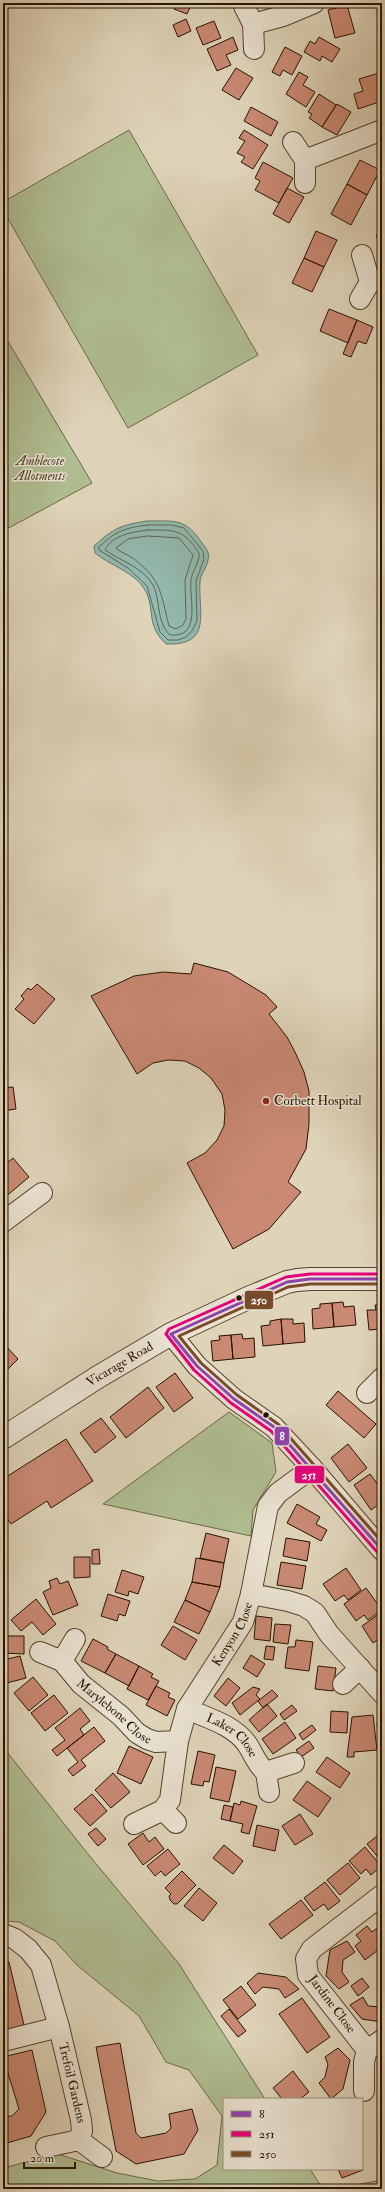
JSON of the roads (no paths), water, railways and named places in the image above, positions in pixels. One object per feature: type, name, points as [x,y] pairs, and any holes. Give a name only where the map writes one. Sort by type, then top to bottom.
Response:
[{"type":"street","points":[[253,24],[283,16],[314,3]]},
{"type":"street","points":[[244,6],[253,24],[254,49]]},
{"type":"street","points":[[305,160],[382,130]]},
{"type":"street","points":[[293,142],[305,160],[305,183]]},
{"type":"street","points":[[362,255],[371,290]]},
{"type":"street","points":[[3,1222],[42,1193]]},
{"type":"street","name":"Vicarage Road","points":[[3,1438],[91,1381],[171,1334],[287,1282],[310,1278],[382,1279]]},
{"type":"street","points":[[171,1334],[197,1366],[234,1399],[274,1427],[312,1468],[382,1550]]},
{"type":"street","points":[[367,1393],[382,1378]]},
{"type":"street","name":"Kenyon Close","points":[[134,1824],[169,1816],[178,1741],[187,1709],[243,1622],[251,1594],[263,1521],[268,1506],[278,1493],[312,1468]]},
{"type":"street","points":[[251,1594],[288,1601],[304,1606],[315,1613],[328,1634],[382,1693]]},
{"type":"street","points":[[40,1652],[62,1660],[75,1640]]},
{"type":"street","name":"Marylebone Close","points":[[62,1660],[81,1684],[121,1716],[137,1733],[156,1742],[178,1741]]},
{"type":"street","points":[[343,1684],[360,1668]]},
{"type":"street","name":"Laker Close","points":[[187,1709],[223,1724],[239,1735],[247,1744],[258,1766],[266,1772]]},
{"type":"street","points":[[269,1792],[266,1772],[294,1763]]},
{"type":"street","name":"Jardine Close","points":[[364,2091],[364,2062],[374,2045],[308,1975],[306,1959],[312,1949],[382,1894]]},
{"type":"street","name":"Trefoil Gardens","points":[[3,1934],[15,1939],[28,1949],[41,1965],[60,2027],[81,2120],[82,2131],[79,2140]]},
{"type":"street","name":"Trefoil Gardens","points":[[3,2041],[60,2027]]},
{"type":"street","name":"Trefoil Gardens","points":[[46,2147],[79,2140],[102,2157]]},
{"type":"water","points":[[147,521],[173,521],[185,525],[196,535],[208,553],[207,563],[200,579],[200,625],[197,633],[191,639],[181,643],[166,644],[155,630],[148,597],[141,584],[135,578],[95,553],[94,546],[113,531],[124,526]]},
{"type":"place","name":"Corbett Hospital","points":[[266,1101]]},
{"type":"park label","name":"Amblecote Allotments","points":[[40,468]]}]
